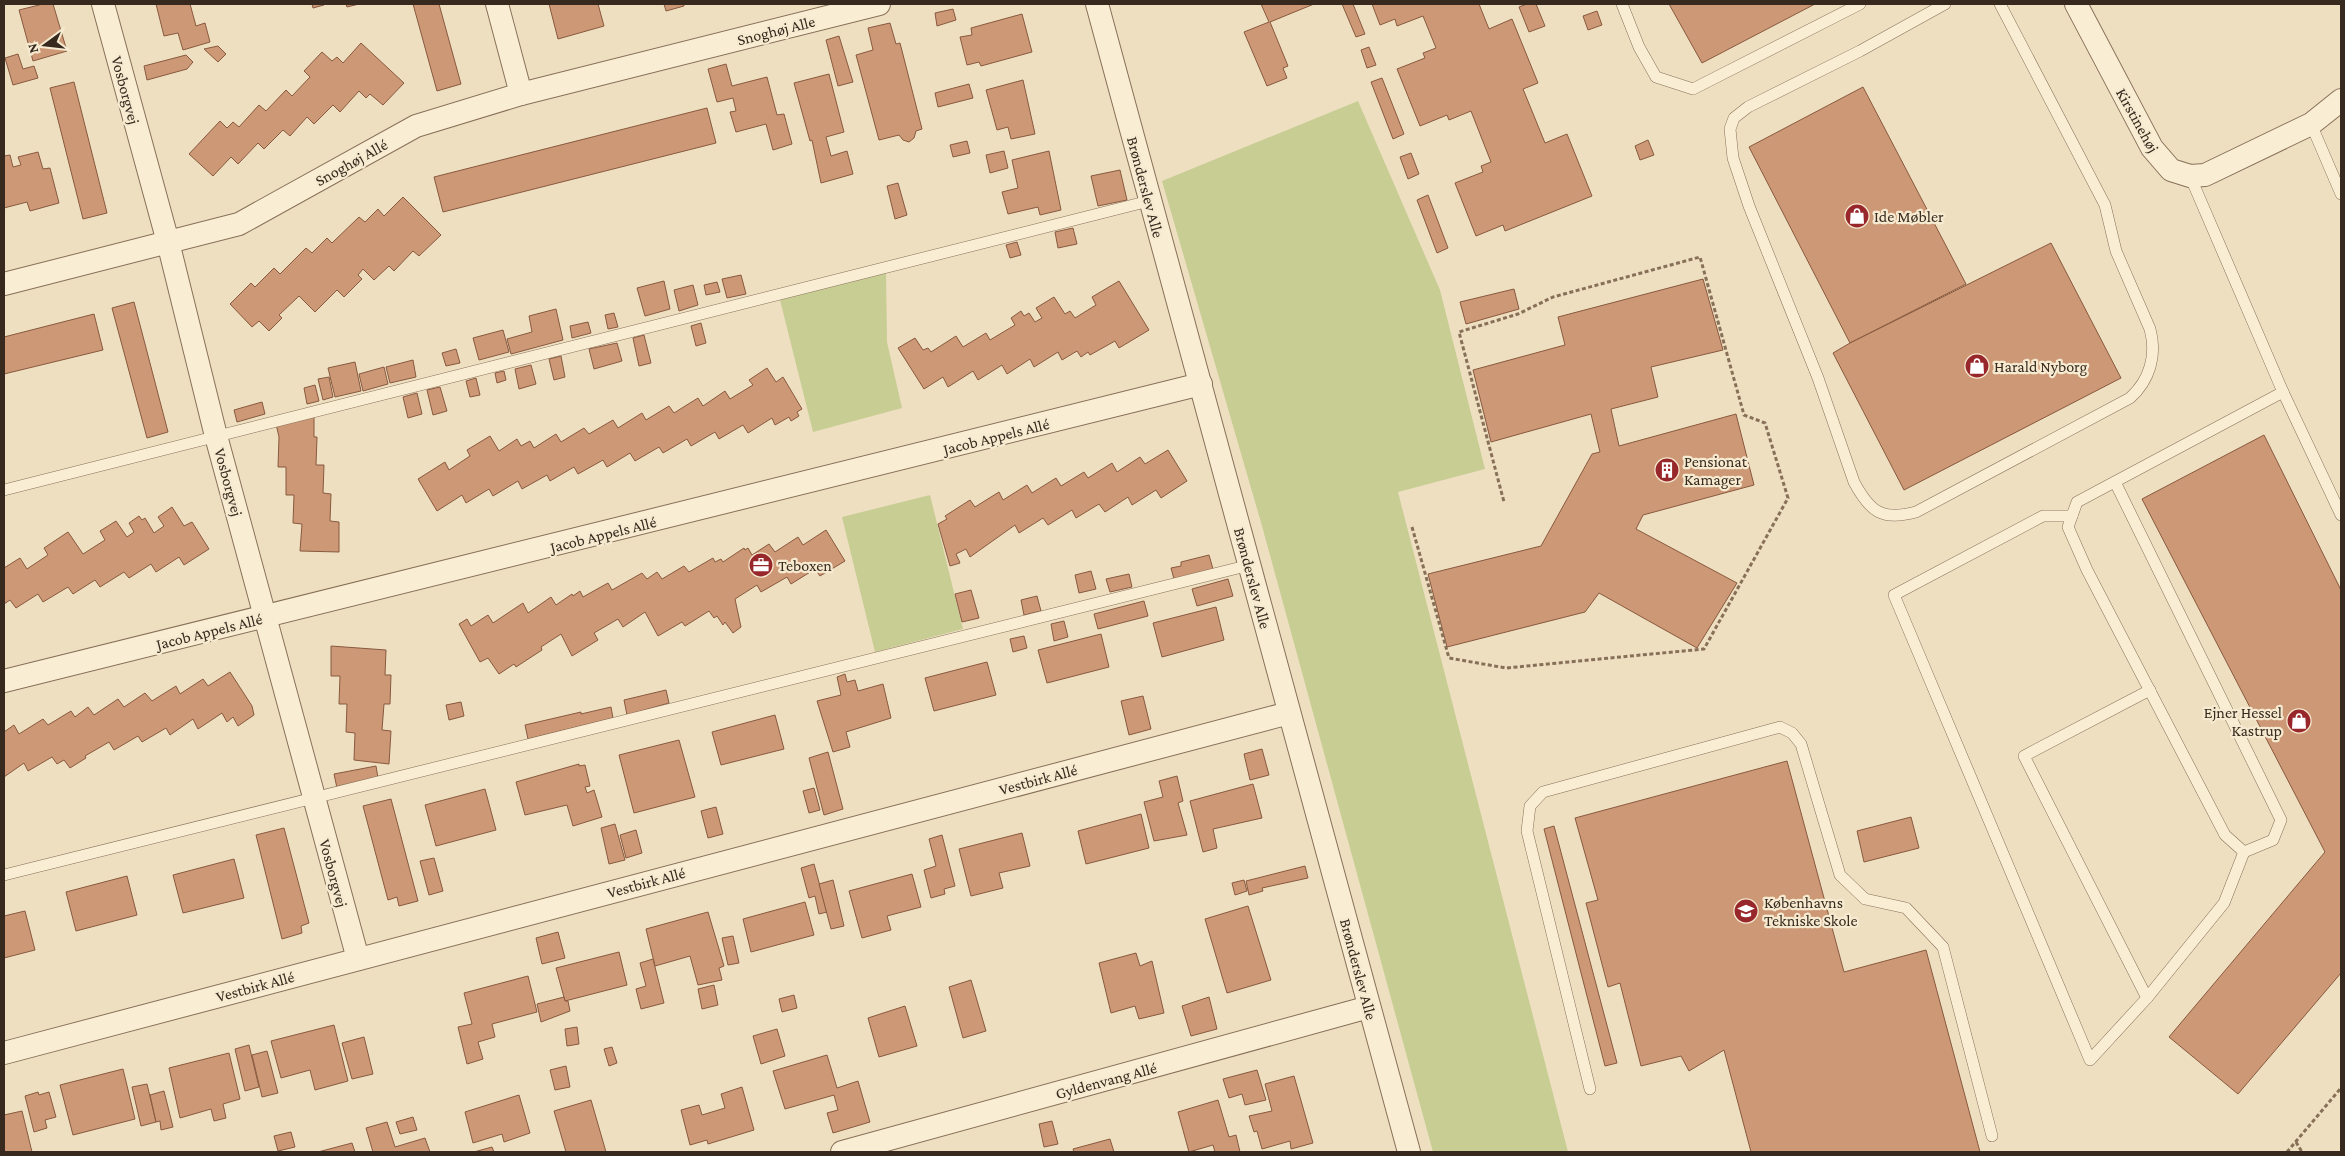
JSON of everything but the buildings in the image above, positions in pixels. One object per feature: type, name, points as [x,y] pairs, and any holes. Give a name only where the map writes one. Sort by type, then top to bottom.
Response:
[{"type":"street","name":"Vosborgvej","points":[[103,4],[168,242],[216,436],[358,959]]},
{"type":"street","points":[[497,4],[521,94]]},
{"type":"street","name":"Snoghøj Alle","points":[[702,49],[879,4]]},
{"type":"street","name":"Brønderslev Alle","points":[[1097,4],[1409,1152]]},
{"type":"street","name":"Kirstinehøj","points":[[2076,4],[2152,148],[2167,168],[2190,176]]},
{"type":"street","name":"Snoghøj Allé","points":[[4,284],[240,224],[416,126],[521,94],[702,49]]},
{"type":"street","points":[[2190,176],[2205,175],[2311,124],[2341,100]]},
{"type":"street","name":"Jacob Appels Allé","points":[[4,681],[1201,384]]},
{"type":"street","name":"Vestbirk Allé","points":[[4,1053],[1289,712]]},
{"type":"street","name":"Gyldenvang Allé","points":[[842,1152],[1369,1007]]},
{"type":"lane","points":[[1622,4],[1639,47],[1656,77],[1693,89],[1860,4]]},
{"type":"lane","points":[[1945,4],[1748,107],[1734,118],[1730,129],[1733,158],[1749,206],[1818,378],[1854,482],[1862,497],[1873,509],[1882,514],[1892,516],[1916,512],[2130,398],[2140,390],[2147,378],[2154,343],[2150,329],[2116,251],[2105,205],[2000,4]]},
{"type":"lane","points":[[2311,124],[2341,194]]},
{"type":"lane","points":[[2190,176],[2283,392],[2341,515]]},
{"type":"lane","points":[[4,490],[1149,201]]},
{"type":"lane","points":[[2244,852],[2224,835],[2068,527],[2077,502],[2283,392]]},
{"type":"lane","points":[[2072,516],[2043,516],[1894,595],[2090,1060],[2147,998],[2224,903],[2244,852],[2273,840],[2281,820],[2115,482]]},
{"type":"lane","points":[[4,875],[1250,565]]},
{"type":"lane","points":[[2147,998],[2024,756],[2150,690]]},
{"type":"lane","points":[[1590,1089],[1527,830],[1530,806],[1543,792],[1780,727],[1792,733],[1801,744],[1840,875],[1865,898],[1906,908],[1943,947],[1992,1136]]},
{"type":"path","points":[[1412,527],[1449,658],[1506,668],[1704,649],[1788,498],[1765,424],[1744,415],[1700,257],[1552,297],[1518,314],[1460,332],[1504,502]]},
{"type":"path","points":[[2287,1152],[2341,1088]]},
{"type":"path","points":[[2296,1142],[2302,1152]]},
{"type":"green space","points":[[1358,101],[1440,290],[1485,469],[1398,492],[1568,1152],[1433,1152],[1262,526],[1162,181]]},
{"type":"green space","points":[[886,271],[887,342],[902,408],[813,432],[780,300]]},
{"type":"green space","points":[[930,495],[963,629],[875,652],[842,517]]},
{"type":"place","name":"Ide Møbler","points":[[1857,216]]},
{"type":"place","name":"Harald Nyborg","points":[[1977,366]]},
{"type":"place","name":"Pensionat Kamager","points":[[1667,470]]},
{"type":"place","name":"Teboxen","points":[[761,565]]},
{"type":"place","name":"Ejner Hessel Kastrup","points":[[2299,721]]},
{"type":"place","name":"Københavns Tekniske Skole","points":[[1746,911]]}]
